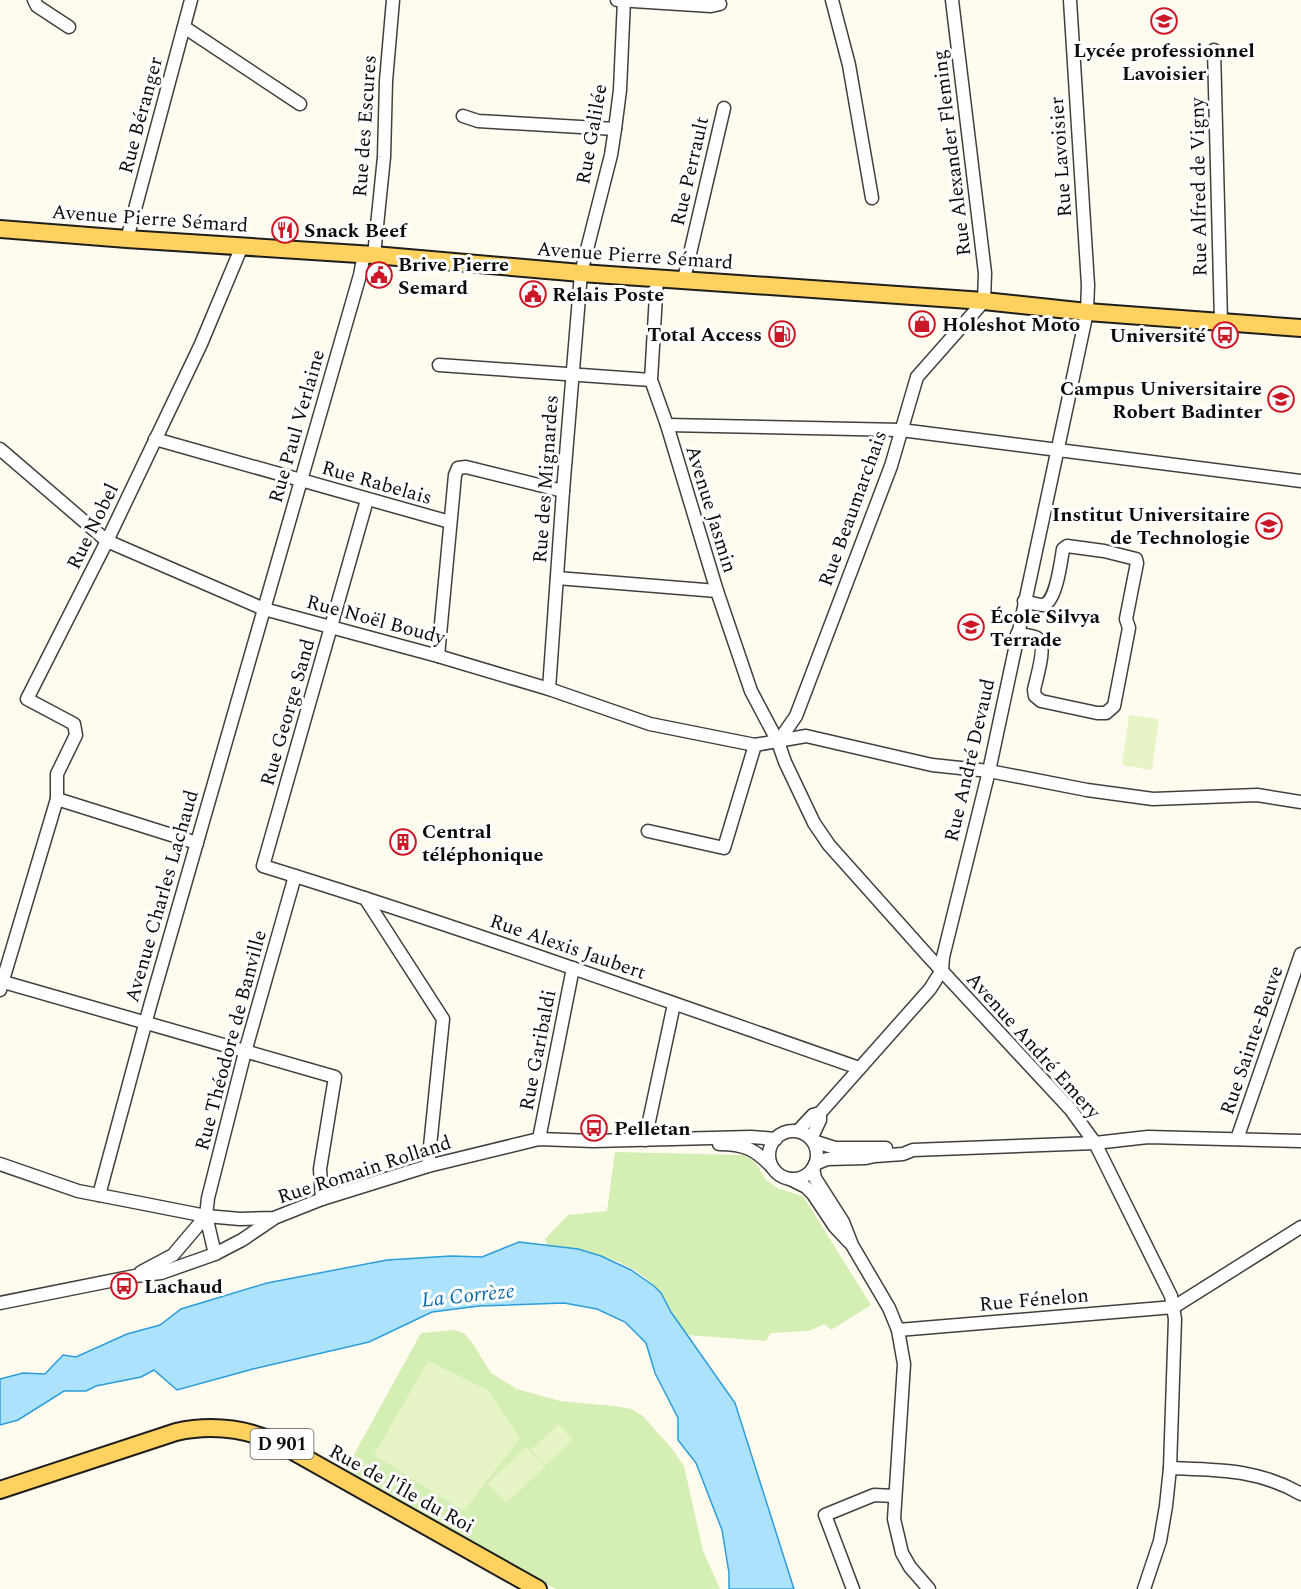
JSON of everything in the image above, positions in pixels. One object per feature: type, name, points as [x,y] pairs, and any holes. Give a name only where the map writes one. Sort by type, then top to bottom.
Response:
[{"type":"main road","name":"Avenue Pierre Sémard","points":[[0,228],[127,239],[369,254],[581,273],[984,301],[1087,312],[1301,328]]},
{"type":"main road","name":"Rue de l'Île du Roi","points":[[0,1490],[176,1432],[205,1428],[240,1430],[261,1435],[282,1445],[528,1586]]},
{"type":"street","points":[[34,0],[37,6],[69,27]]},
{"type":"street","name":"Rue Béranger","points":[[127,239],[191,0]]},
{"type":"street","name":"Rue des Escures","points":[[369,254],[384,157],[386,81],[393,0]]},
{"type":"street","points":[[622,0],[711,6],[720,4]]},
{"type":"street","name":"Rue Galilée","points":[[581,273],[611,154],[615,129],[620,90],[622,0]]},
{"type":"street","points":[[832,0],[849,65],[872,198]]},
{"type":"street","name":"Rue Alexander Fleming","points":[[952,0],[985,273],[984,301]]},
{"type":"street","name":"Rue Lavoisier","points":[[1070,0],[1088,285],[1087,312]]},
{"type":"street","points":[[184,27],[300,104]]},
{"type":"street","name":"Rue Alfred de Vigny","points":[[1214,50],[1221,322]]},
{"type":"street","name":"Rue Perrault","points":[[684,279],[724,108]]},
{"type":"street","points":[[463,116],[478,121],[615,129]]},
{"type":"street","name":"Rue Nobel","points":[[57,799],[57,774],[76,735],[74,724],[27,699],[107,541],[201,344],[242,246]]},
{"type":"street","name":"Rue Paul Verlaine","points":[[264,609],[360,275],[369,254]]},
{"type":"street","name":"Rue des Mignardes","points":[[549,689],[581,273]]},
{"type":"street","name":"Avenue Jasmin","points":[[657,278],[651,380],[751,691],[778,742]]},
{"type":"street","name":"Rue Beaumarchais","points":[[778,742],[796,716],[891,466],[917,377],[984,301]]},
{"type":"street","name":"Rue André Devaud","points":[[942,970],[943,957],[989,771],[1087,312]]},
{"type":"street","points":[[439,365],[651,380]]},
{"type":"street","points":[[667,425],[901,430],[1301,481]]},
{"type":"street","name":"Rue Rabelais","points":[[155,439],[450,522]]},
{"type":"street","name":"Rue Noël Boudy","points":[[0,448],[107,541],[264,609],[549,689],[650,724],[755,745],[806,736],[932,765],[989,771],[1087,790],[1153,799],[1257,795],[1301,802]]},
{"type":"street","points":[[438,656],[455,475],[458,468],[466,467],[563,491]]},
{"type":"street","name":"Rue George Sand","points":[[263,866],[367,500]]},
{"type":"street","points":[[1017,634],[1037,638],[1042,643],[1034,690],[1035,696],[1041,701],[1097,713],[1106,713],[1113,706],[1129,628],[1126,619],[1136,559],[1104,551],[1067,546],[1063,549],[1053,594],[1049,602],[1043,605],[1024,602]]},
{"type":"street","points":[[557,578],[717,591]]},
{"type":"street","name":"Avenue Charles Lachaud","points":[[99,1195],[145,1023],[264,609]]},
{"type":"street","name":"Avenue André Emery","points":[[778,742],[814,823],[830,845],[1071,1110],[1095,1143],[1171,1296],[1175,1319],[1170,1468],[1160,1541],[1144,1589]]},
{"type":"street","points":[[648,831],[724,848],[755,745]]},
{"type":"street","points":[[197,843],[57,799],[1,984],[335,1077],[320,1169],[322,1198]]},
{"type":"street","name":"Rue Alexis Jaubert","points":[[263,866],[573,968],[859,1068]]},
{"type":"street","name":"Rue Théodore de Banville","points":[[206,1216],[208,1198],[245,1052],[295,876]]},
{"type":"street","points":[[364,898],[443,1019],[428,1166]]},
{"type":"street","name":"Rue Sainte-Beuve","points":[[1237,1139],[1301,954]]},
{"type":"street","name":"Rue Garibaldi","points":[[539,1139],[573,968]]},
{"type":"street","points":[[798,1131],[813,1115],[820,1113],[930,989],[942,970]]},
{"type":"street","points":[[645,1140],[674,1004]]},
{"type":"street","points":[[820,1113],[820,1120],[812,1140],[817,1150],[814,1166],[815,1178],[843,1222],[852,1245],[889,1308],[898,1330],[902,1348],[903,1374],[894,1519],[898,1544],[910,1567],[929,1589]]},
{"type":"street","points":[[852,1245],[835,1227],[806,1187],[780,1175],[773,1168],[769,1150],[776,1139],[788,1131],[798,1131],[824,1146],[835,1148],[914,1150],[1095,1143],[1148,1137],[1301,1141]]},
{"type":"street","name":"Rue Romain Rolland","points":[[0,1164],[49,1182],[99,1195],[206,1216],[240,1219],[274,1218],[322,1198],[428,1166],[539,1139],[674,1140],[751,1137],[776,1139]]},
{"type":"street","name":"Rue Romain Rolland","points":[[674,1140],[749,1147],[760,1154],[773,1168]]},
{"type":"street","points":[[788,1179],[798,1179],[807,1175],[814,1166],[827,1159],[866,1158],[903,1154],[914,1150]]},
{"type":"street","points":[[206,1216],[215,1254]]},
{"type":"street","points":[[135,1276],[173,1255],[206,1216]]},
{"type":"street","points":[[0,1303],[160,1273],[215,1254],[242,1240],[274,1218]]},
{"type":"street","points":[[1174,1306],[1301,1227]]},
{"type":"street","name":"Rue Fénelon","points":[[898,1330],[1174,1306]]},
{"type":"street","points":[[1170,1468],[1244,1472],[1274,1481],[1301,1494]]},
{"type":"street","points":[[853,1589],[825,1515],[874,1495],[895,1496]]},
{"type":"green space","points":[[1129,715],[1159,719],[1152,770],[1122,765]]},
{"type":"green space","points":[[615,1152],[744,1155],[755,1162],[766,1180],[779,1189],[803,1196],[871,1305],[831,1330],[825,1324],[809,1331],[771,1333],[766,1341],[687,1335],[658,1291],[642,1275],[603,1256],[547,1245],[545,1239],[568,1215],[607,1211]]},
{"type":"green space","points":[[454,1330],[464,1333],[471,1341],[491,1373],[517,1389],[560,1401],[631,1409],[642,1415],[684,1466],[703,1551],[720,1589],[556,1589],[346,1469],[421,1333]]},
{"type":"green space","points":[[428,1361],[488,1390],[520,1438],[464,1511],[374,1455]]},
{"type":"green space","points":[[559,1424],[573,1440],[545,1466],[531,1450]]},
{"type":"green space","points":[[526,1447],[545,1467],[506,1503],[488,1483]]},
{"type":"water","name":"La Corrèze","points":[[519,1242],[578,1249],[601,1256],[631,1270],[661,1293],[671,1312],[735,1403],[794,1589],[729,1589],[729,1573],[722,1530],[696,1463],[678,1440],[678,1418],[655,1373],[646,1343],[625,1322],[597,1309],[564,1303],[479,1306],[432,1312],[369,1342],[253,1369],[177,1390],[154,1370],[141,1377],[96,1386],[86,1391],[64,1391],[18,1420],[0,1425],[0,1379],[23,1373],[45,1374],[63,1355],[76,1357],[127,1334],[160,1325],[181,1309],[267,1283],[387,1260],[451,1256],[482,1257]]},
{"type":"place","name":"Lycée professionnel Lavoisier","points":[[1164,21]]},
{"type":"place","name":"Snack Beef","points":[[285,230]]},
{"type":"place","name":"Brive Pierre Semard","points":[[379,275]]},
{"type":"place","name":"Relais Poste","points":[[533,294]]},
{"type":"place","name":"Holeshot Moto","points":[[922,324]]},
{"type":"place","name":"Total Access","points":[[782,334]]},
{"type":"place","name":"Université","points":[[1225,335]]},
{"type":"place","name":"Campus Universitaire Robert Badinter","points":[[1281,399]]},
{"type":"place","name":"Institut Universitaire de Technologie","points":[[1269,526]]},
{"type":"place","name":"École Silvya Terrade","points":[[971,627]]},
{"type":"place","name":"Central téléphonique","points":[[403,842]]},
{"type":"place","name":"Pelletan","points":[[594,1128]]},
{"type":"place","name":"Lachaud","points":[[124,1286]]}]
